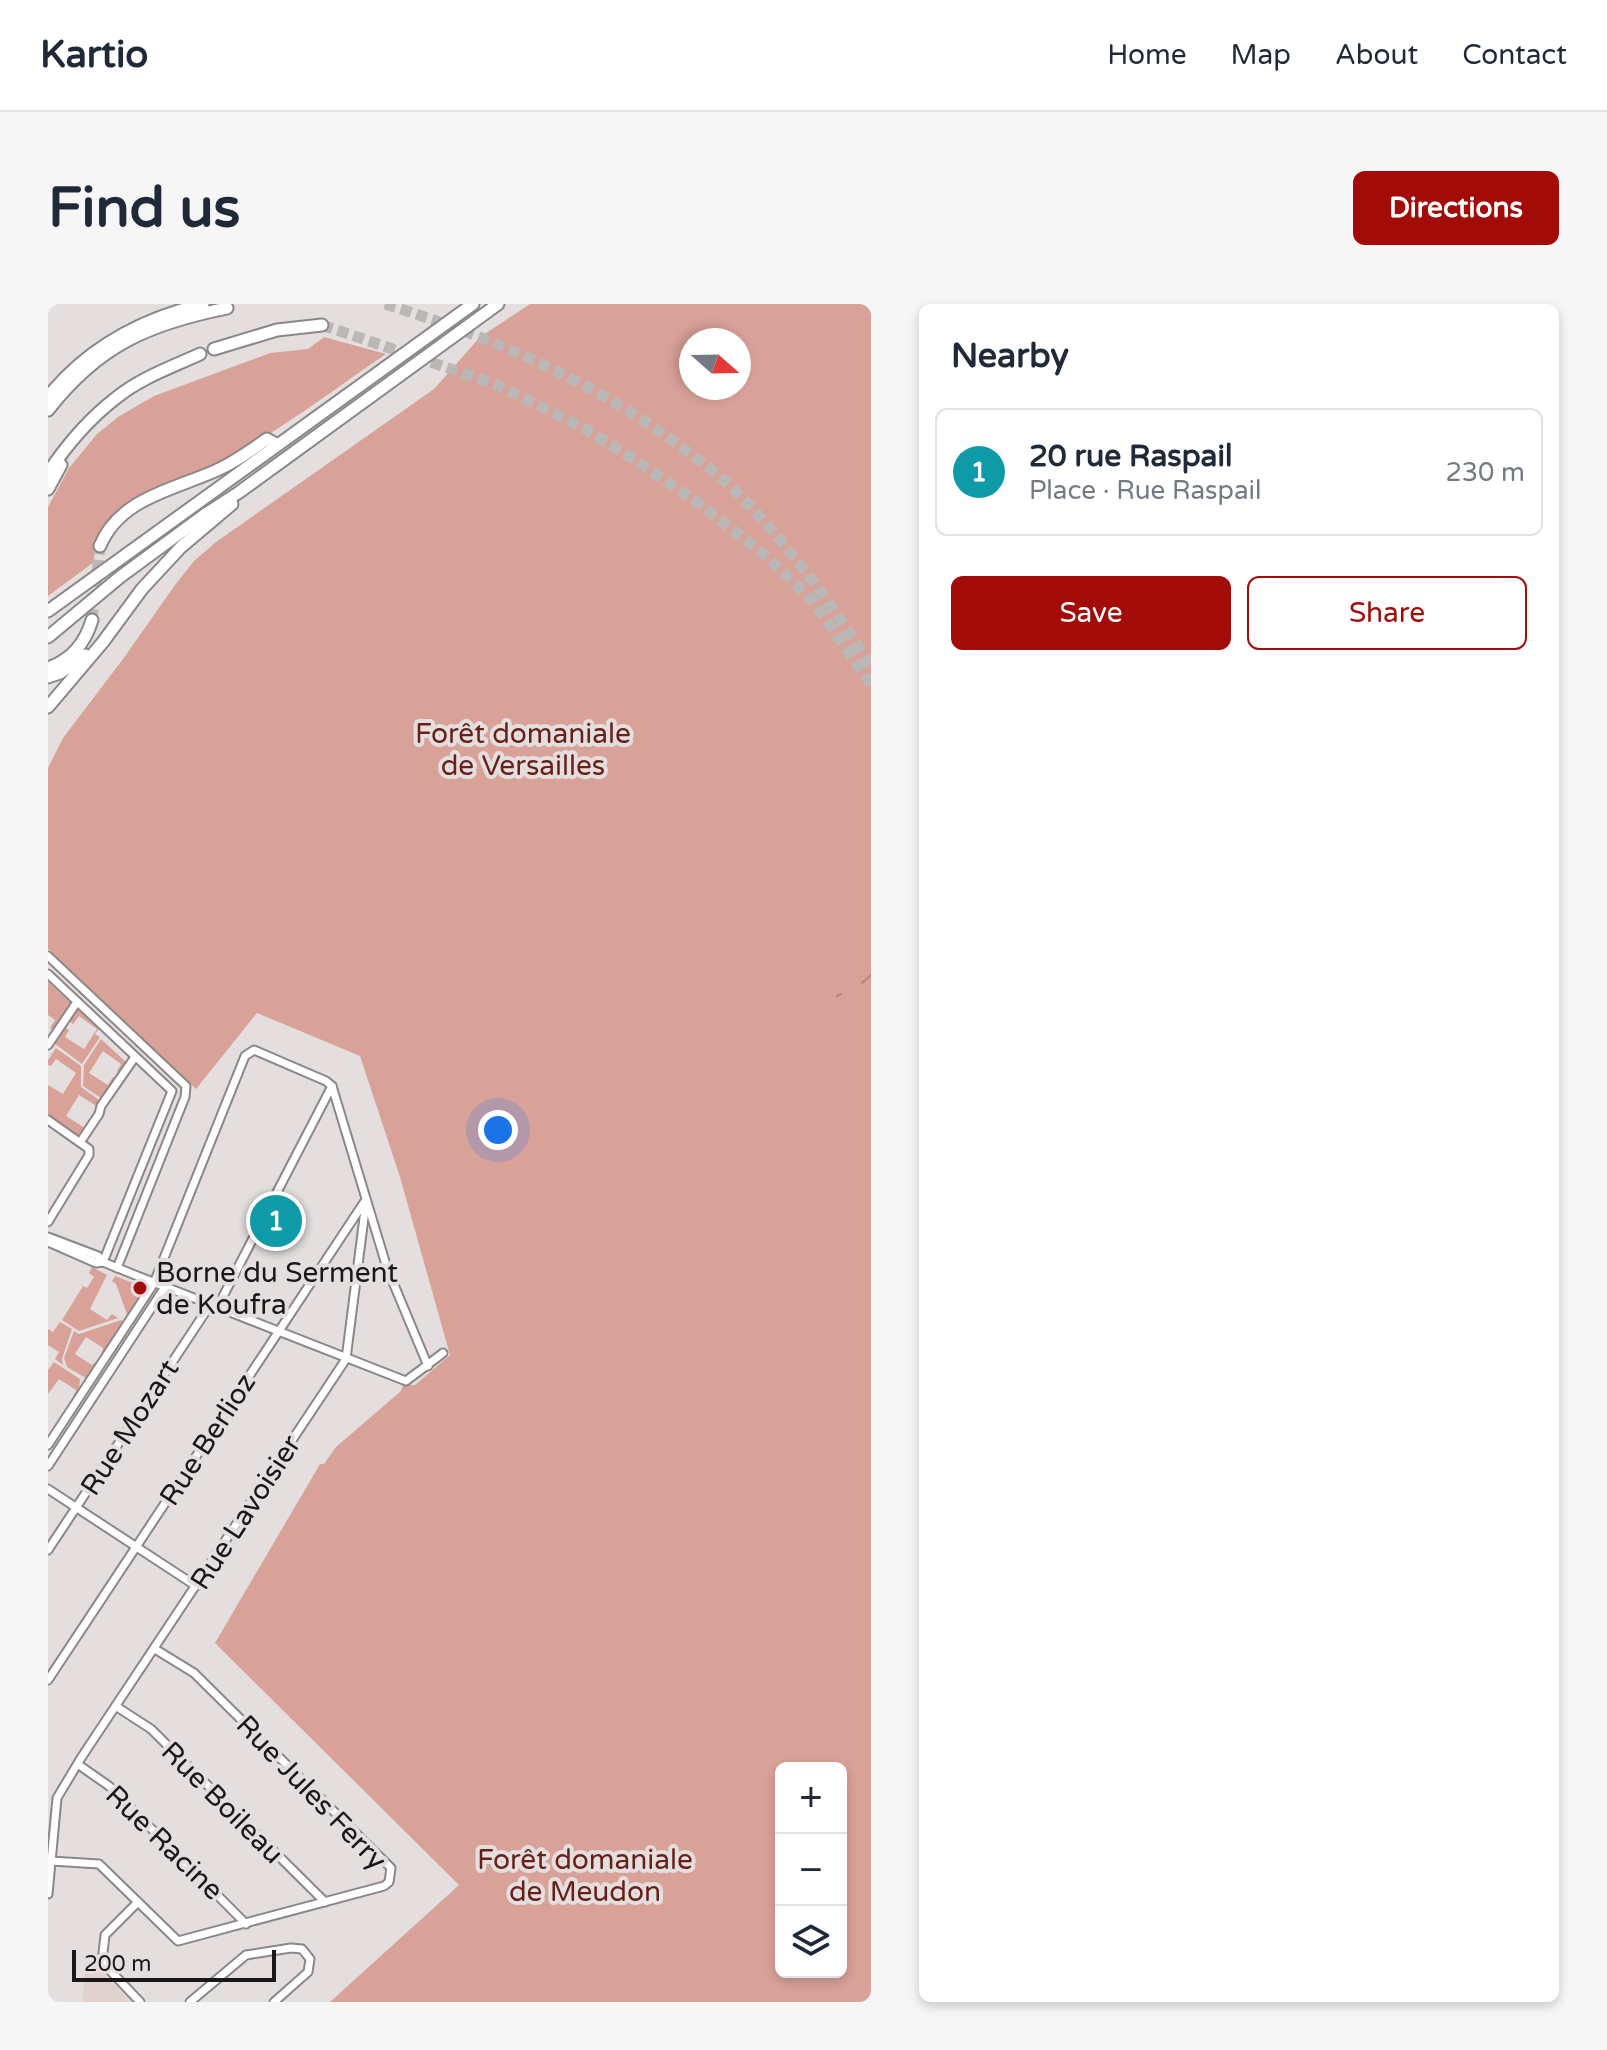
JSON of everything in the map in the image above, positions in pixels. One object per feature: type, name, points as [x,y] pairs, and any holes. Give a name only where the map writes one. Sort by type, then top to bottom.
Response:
[{"type":"highway","points":[[48,397],[83,361],[120,335],[155,318],[203,304]]},
{"type":"highway","points":[[48,611],[473,304]]},
{"type":"highway","points":[[48,637],[120,577],[498,304]]},
{"type":"highway","points":[[425,355],[437,354],[509,304]]},
{"type":"highway","points":[[48,410],[86,368],[124,342],[174,320],[227,308]]},
{"type":"highway","points":[[214,349],[277,330],[322,325]]},
{"type":"highway","points":[[48,473],[65,448],[116,398],[145,379],[200,354]]},
{"type":"highway","points":[[48,489],[71,449],[96,417]]},
{"type":"highway","points":[[100,546],[116,519],[134,506],[229,465],[267,439],[276,444]]},
{"type":"highway","points":[[48,677],[60,673],[85,655],[181,547],[232,504],[238,493]]},
{"type":"highway","points":[[48,707],[103,642],[142,589]]},
{"type":"highway","points":[[48,668],[75,652],[86,637],[92,620]]},
{"type":"street","points":[[48,956],[186,1086],[185,1097],[117,1268]]},
{"type":"street","points":[[48,974],[172,1091],[185,1097]]},
{"type":"street","points":[[48,1054],[52,1048],[48,1045],[77,1002]]},
{"type":"street","points":[[59,1449],[48,1443],[154,1283],[245,1056],[254,1050],[332,1086],[387,1268],[428,1366]]},
{"type":"street","points":[[81,1141],[135,1057]]},
{"type":"street","points":[[103,1262],[172,1091],[182,1081]]},
{"type":"street","name":"Rue Mozart","points":[[48,1550],[214,1306],[332,1086]]},
{"type":"street","points":[[48,1120],[89,1149],[89,1155],[48,1222]]},
{"type":"street","name":"Rue Berlioz","points":[[48,1680],[366,1200]]},
{"type":"street","name":"Rue Lavoisier","points":[[57,1798],[346,1359],[366,1200]]},
{"type":"street","points":[[48,1240],[96,1263],[103,1262],[406,1381],[443,1353]]},
{"type":"street","points":[[48,1466],[165,1287]]},
{"type":"street","points":[[48,1489],[196,1586]]},
{"type":"street","name":"Rue Jules Ferry","points":[[51,1861],[99,1864],[178,1941],[388,1885],[391,1868],[194,1673],[155,1649]]},
{"type":"street","name":"Rue Boileau","points":[[117,1707],[151,1729],[325,1902]]},
{"type":"street","name":"Rue Racine","points":[[79,1765],[109,1786],[246,1924]]},
{"type":"street","points":[[48,1794],[57,1798],[51,1814],[48,1894]]},
{"type":"street","points":[[138,1902],[105,1935],[102,1962],[140,2002]]},
{"type":"street","points":[[190,2002],[246,1955],[302,1949],[310,1959],[308,1972],[274,2002]]},
{"type":"shaded area","points":[[93,1965],[131,2002],[82,2002],[85,1972]]},
{"type":"green space","name":"Forêt domaniale de Versailles","points":[[530,304],[871,304],[871,2002],[330,2002],[459,1885],[215,1643],[320,1464],[324,1464],[336,1447],[401,1391],[403,1385],[415,1385],[450,1355],[400,1177],[360,1056],[257,1013],[196,1089],[48,949],[48,768],[63,738],[194,561],[216,542],[434,389],[480,337]]},
{"type":"green space","points":[[324,337],[386,354],[247,448],[212,466],[151,490],[123,506],[101,532],[94,562],[48,596],[48,507],[69,468],[97,434],[118,417],[154,396],[270,353],[308,349]]},
{"type":"green space","points":[[48,982],[73,1005],[55,1031],[50,1028],[55,1020],[48,1015]]},
{"type":"green space","points":[[78,1006],[100,1027],[95,1034],[100,1037],[82,1064],[54,1043],[64,1027],[69,1030],[65,1037],[84,1049],[97,1029],[79,1016],[73,1024],[68,1021]]},
{"type":"green space","points":[[101,1039],[128,1064],[121,1075],[117,1071],[121,1064],[103,1051],[89,1073],[108,1085],[113,1077],[117,1080],[104,1100],[83,1086],[84,1065]]},
{"type":"green space","points":[[56,1048],[81,1066],[81,1087],[102,1102],[96,1116],[98,1107],[79,1095],[66,1116],[85,1128],[92,1122],[81,1140],[48,1119],[48,1085],[63,1094],[76,1073],[56,1059],[51,1066],[48,1065]]},
{"type":"green space","points":[[92,1267],[107,1275],[90,1309],[107,1320],[112,1314],[118,1318],[79,1331],[62,1320],[83,1286],[87,1288],[94,1277],[89,1273]]},
{"type":"green space","points":[[115,1276],[136,1284],[141,1295],[128,1317],[116,1284],[112,1281]]},
{"type":"green space","points":[[121,1320],[124,1322],[101,1356],[103,1348],[86,1337],[75,1354],[92,1365],[99,1359],[86,1378],[67,1367],[64,1358],[74,1331],[79,1334]]},
{"type":"green space","points":[[60,1322],[72,1329],[62,1359],[63,1365],[55,1359],[59,1352],[48,1345],[48,1329],[53,1332]]},
{"type":"green space","points":[[54,1362],[80,1379],[79,1390],[73,1398],[76,1390],[59,1379],[48,1394],[48,1370]]},
{"type":"waterway","points":[[862,983],[871,975]]},
{"type":"waterway","points":[[837,996],[841,994]]},
{"type":"tunnel","points":[[385,304],[464,331],[542,364],[616,403],[705,465],[724,480],[785,545],[871,666]]},
{"type":"tunnel","points":[[322,325],[495,384],[584,428],[632,458],[700,504],[765,555],[813,601],[871,684]]},
{"type":"tunnel","points":[[92,620],[100,546]]},
{"type":"place","name":"20 rue Raspail","points":[[276,1221]]},
{"type":"place","name":"Borne du Serment de Koufra","points":[[140,1288]]},
{"type":"park label","name":"Forêt domaniale de Meudon","points":[[585,1875]]}]
